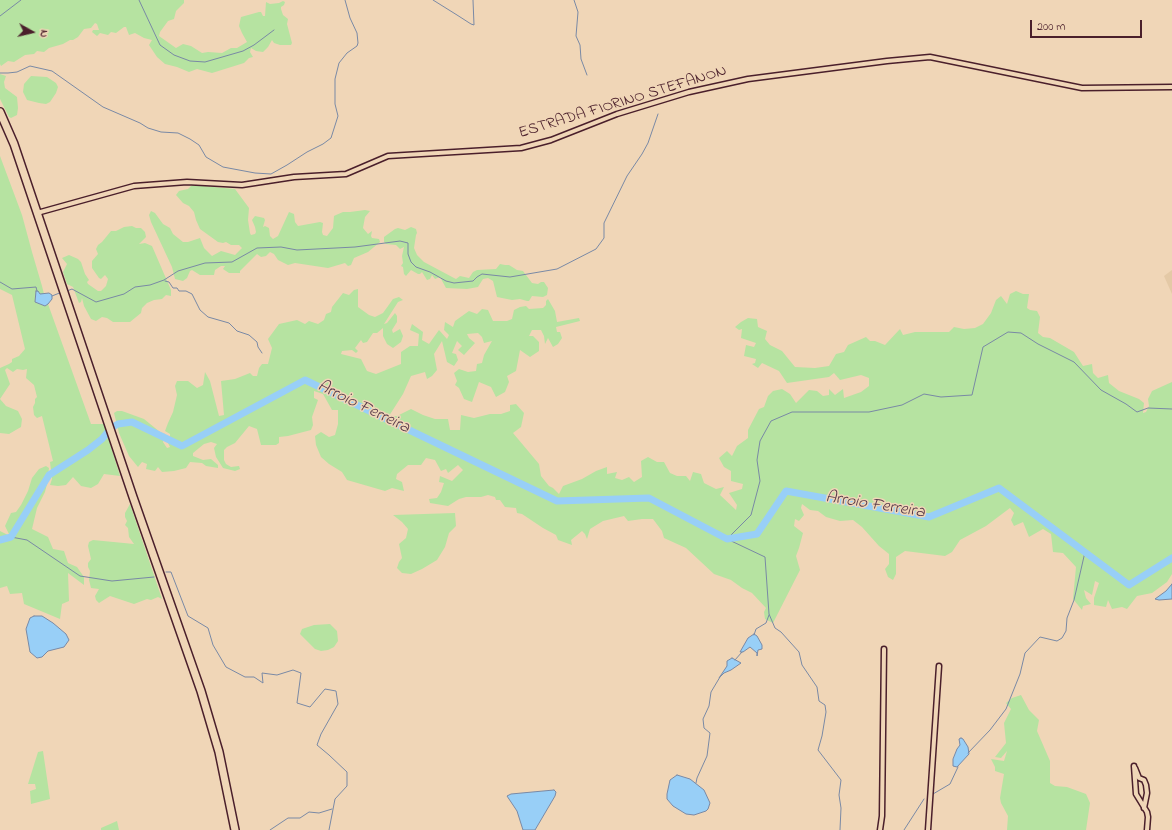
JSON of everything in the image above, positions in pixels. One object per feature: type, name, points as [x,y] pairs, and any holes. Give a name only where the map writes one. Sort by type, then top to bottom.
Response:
[{"type":"highway","points":[[0,112],[14,144],[203,698],[219,752],[235,830]]},
{"type":"street","name":"ESTRADA FIORINO STEFANON","points":[[37,213],[134,186],[187,182],[242,185],[294,177],[346,174],[388,156],[521,148],[551,140],[617,114],[696,91],[748,79],[886,61],[930,57],[1082,88],[1172,87]]},
{"type":"street","points":[[880,830],[882,816],[884,649]]},
{"type":"street","points":[[928,830],[939,666]]},
{"type":"street","points":[[1144,808],[1147,793],[1146,785],[1144,780],[1139,778],[1134,766],[1136,794],[1148,817],[1147,830]]},
{"type":"shaded area","points":[[1172,270],[1172,294],[1164,276]]},
{"type":"green space","points":[[0,0],[184,0],[184,3],[176,11],[174,19],[168,21],[160,32],[159,36],[176,48],[183,44],[191,46],[202,53],[222,53],[231,48],[237,48],[247,42],[239,26],[241,17],[259,12],[265,16],[266,2],[270,4],[283,1],[285,2],[281,9],[283,15],[288,19],[287,24],[292,43],[291,45],[280,45],[274,43],[272,40],[263,52],[256,51],[251,48],[250,52],[253,57],[249,58],[244,63],[212,73],[197,69],[189,72],[165,64],[157,57],[149,45],[152,40],[135,33],[129,35],[126,27],[116,33],[111,32],[108,35],[100,33],[97,36],[92,32],[93,30],[99,30],[97,24],[95,23],[91,28],[84,29],[78,37],[73,40],[49,48],[44,52],[37,51],[34,54],[25,55],[14,62],[8,61],[1,66]]},
{"type":"green space","points":[[0,74],[6,76],[4,82],[5,88],[17,97],[17,115],[11,118],[9,117],[0,99]]},
{"type":"green space","points":[[31,76],[47,77],[56,83],[58,87],[50,102],[46,104],[27,100],[23,92],[24,84]]},
{"type":"green space","points":[[0,156],[22,215],[44,294],[36,294],[35,302],[45,306],[48,304],[91,424],[104,424],[120,476],[104,474],[98,484],[91,488],[81,486],[73,477],[66,485],[50,485],[52,479],[50,462],[53,461],[42,416],[37,418],[34,415],[33,407],[37,397],[34,385],[26,378],[27,369],[17,369],[13,372],[7,368],[5,370],[10,384],[0,399],[0,368],[12,362],[12,359],[19,356],[25,349],[12,295],[0,289]]},
{"type":"green space","points":[[192,185],[235,189],[249,208],[248,220],[251,235],[255,234],[256,232],[252,220],[255,216],[264,218],[265,220],[263,227],[265,226],[269,228],[270,236],[273,239],[278,236],[289,212],[294,214],[295,222],[298,226],[320,222],[323,223],[322,232],[323,235],[327,236],[333,228],[334,216],[343,212],[365,210],[370,211],[365,217],[363,228],[368,234],[372,231],[372,238],[379,239],[380,242],[368,252],[354,258],[351,265],[348,266],[345,263],[328,268],[295,263],[288,265],[278,260],[274,254],[270,252],[266,256],[261,257],[257,254],[240,271],[240,273],[229,273],[223,269],[225,266],[221,266],[215,270],[214,275],[200,275],[192,270],[183,281],[175,279],[172,267],[151,222],[149,215],[151,211],[155,213],[163,224],[170,228],[173,234],[183,242],[200,238],[204,248],[212,256],[221,251],[235,255],[242,248],[239,245],[218,242],[200,229],[194,212],[176,195],[179,191],[188,189]]},
{"type":"green space","points":[[132,226],[141,228],[145,232],[146,237],[139,244],[145,243],[152,246],[171,290],[171,296],[166,295],[162,299],[147,303],[142,308],[141,313],[130,322],[113,322],[102,317],[96,321],[91,319],[84,306],[82,298],[81,302],[79,303],[73,287],[67,284],[63,272],[67,264],[62,258],[69,255],[78,259],[81,262],[85,274],[89,280],[87,282],[88,284],[98,291],[101,291],[106,286],[108,279],[105,275],[101,279],[99,278],[92,268],[92,261],[98,254],[96,249],[111,231]]},
{"type":"green space","points":[[411,227],[416,229],[417,233],[414,248],[417,255],[424,262],[456,279],[460,276],[469,278],[473,272],[477,270],[496,269],[500,264],[509,265],[517,270],[523,271],[532,283],[538,284],[544,282],[548,288],[547,295],[543,297],[532,296],[529,301],[520,299],[512,300],[497,297],[493,281],[488,278],[483,279],[478,287],[467,289],[446,288],[440,277],[435,279],[432,275],[430,279],[427,280],[422,272],[418,274],[411,270],[406,276],[404,274],[403,267],[401,266],[403,263],[402,256],[404,247],[400,249],[396,245],[386,244],[384,242],[384,237],[395,229],[398,228],[405,230]]},
{"type":"green space","points":[[358,289],[358,307],[369,315],[375,317],[383,313],[393,299],[399,297],[403,300],[398,302],[384,324],[387,323],[395,313],[397,316],[397,322],[392,330],[393,333],[400,329],[403,336],[401,342],[393,348],[387,344],[383,336],[383,328],[377,333],[373,333],[367,342],[363,343],[361,340],[355,348],[358,351],[356,353],[352,350],[342,351],[341,354],[361,359],[367,371],[376,374],[401,364],[401,352],[410,346],[418,346],[419,334],[410,330],[412,324],[423,332],[422,340],[429,344],[439,330],[447,339],[449,335],[444,330],[445,322],[453,327],[455,321],[469,311],[477,314],[482,309],[488,310],[493,321],[507,321],[512,319],[514,310],[526,306],[529,309],[543,308],[548,299],[555,311],[557,322],[579,318],[580,321],[556,327],[557,332],[560,332],[562,338],[558,344],[553,347],[548,338],[545,344],[544,336],[541,330],[532,330],[529,336],[533,336],[539,342],[539,351],[530,357],[520,350],[516,371],[507,376],[509,382],[505,392],[496,397],[491,387],[479,382],[472,402],[464,399],[459,388],[455,385],[457,381],[454,373],[459,369],[468,372],[476,371],[477,364],[482,363],[484,355],[492,341],[484,343],[482,337],[478,333],[467,334],[475,343],[464,355],[458,350],[462,346],[457,341],[452,353],[456,354],[458,360],[454,366],[447,362],[442,341],[434,354],[437,370],[427,379],[425,372],[411,376],[403,394],[389,416],[397,416],[411,409],[435,419],[448,419],[450,430],[460,430],[461,415],[474,418],[490,414],[501,414],[510,411],[510,405],[516,404],[524,413],[521,427],[513,433],[539,464],[541,476],[549,486],[559,494],[563,486],[607,467],[607,474],[617,472],[615,478],[622,480],[629,477],[634,482],[642,477],[641,461],[648,457],[657,462],[664,462],[670,473],[677,476],[686,476],[690,481],[693,472],[701,474],[704,483],[716,489],[724,487],[720,495],[736,510],[737,505],[729,493],[742,489],[743,484],[731,481],[731,471],[724,467],[719,458],[727,451],[732,456],[737,446],[748,438],[748,430],[759,409],[764,407],[768,396],[773,391],[782,389],[790,394],[796,403],[809,390],[817,391],[823,396],[829,395],[829,389],[835,395],[843,389],[844,398],[861,392],[869,386],[869,378],[861,375],[840,380],[834,373],[829,377],[787,383],[779,371],[762,363],[758,368],[752,364],[755,363],[756,359],[744,356],[746,345],[754,347],[756,343],[741,338],[742,329],[739,330],[735,327],[741,322],[748,318],[757,319],[758,327],[767,331],[765,339],[770,345],[782,351],[795,367],[815,368],[829,366],[836,354],[844,352],[848,345],[866,337],[870,341],[875,341],[885,345],[900,329],[903,335],[915,332],[949,332],[954,327],[964,329],[975,328],[983,324],[991,313],[996,300],[1001,296],[1007,304],[1010,294],[1016,291],[1023,294],[1029,294],[1027,308],[1037,311],[1040,317],[1038,333],[1043,337],[1050,338],[1074,352],[1083,366],[1092,364],[1093,373],[1098,378],[1108,375],[1109,383],[1119,391],[1139,399],[1144,403],[1143,413],[1146,412],[1149,406],[1148,399],[1152,391],[1172,382],[1172,574],[1167,582],[1152,593],[1137,596],[1127,609],[1122,607],[1112,609],[1108,600],[1106,607],[1094,605],[1094,598],[1099,583],[1095,581],[1092,595],[1084,590],[1086,598],[1091,604],[1083,606],[1082,610],[1073,599],[1076,567],[1063,553],[1053,552],[1051,534],[1043,529],[1029,537],[1023,522],[1014,526],[1011,520],[1014,513],[1010,508],[986,526],[960,540],[952,552],[945,556],[905,551],[896,557],[896,574],[893,580],[888,577],[885,569],[889,564],[889,554],[879,546],[862,527],[853,520],[840,521],[826,517],[818,511],[810,510],[802,504],[801,508],[804,515],[799,521],[795,519],[794,526],[803,533],[796,556],[800,570],[773,623],[765,619],[764,612],[766,608],[752,593],[731,580],[714,574],[686,548],[664,538],[662,531],[653,519],[628,521],[624,516],[603,521],[590,529],[587,539],[582,531],[571,540],[572,545],[558,540],[556,535],[522,514],[517,513],[516,508],[505,507],[500,500],[496,500],[495,497],[488,495],[481,497],[466,497],[459,499],[448,506],[430,503],[429,499],[437,498],[441,492],[444,483],[439,482],[440,476],[452,481],[463,470],[458,465],[448,473],[446,469],[441,471],[435,460],[426,458],[421,465],[408,465],[397,474],[396,479],[402,482],[404,491],[392,488],[385,491],[347,480],[342,472],[321,457],[316,445],[315,436],[321,432],[329,437],[335,435],[338,424],[338,410],[332,410],[323,394],[314,391],[314,398],[318,400],[312,417],[313,425],[311,430],[279,437],[279,443],[276,445],[261,445],[257,429],[249,426],[235,443],[224,450],[224,460],[226,464],[231,467],[239,466],[240,469],[235,471],[223,468],[216,457],[214,448],[217,444],[211,442],[204,444],[193,453],[193,456],[203,460],[211,459],[218,465],[218,468],[206,466],[202,463],[190,462],[186,468],[162,472],[158,467],[155,471],[146,469],[147,464],[142,462],[138,467],[129,456],[119,433],[114,413],[117,411],[122,411],[144,419],[160,432],[165,434],[163,442],[167,448],[170,447],[167,441],[170,438],[170,434],[165,431],[173,412],[177,395],[175,386],[177,381],[188,381],[197,388],[203,385],[205,372],[210,381],[219,416],[224,415],[221,381],[235,379],[250,373],[253,376],[257,376],[259,368],[262,364],[268,364],[272,348],[268,339],[279,324],[297,320],[305,324],[309,321],[318,324],[324,320],[326,314],[331,312],[332,307],[343,293],[349,295],[354,290]]},
{"type":"green space","points":[[0,399],[6,406],[18,411],[22,419],[21,427],[9,434],[0,433]]},
{"type":"green space","points":[[46,466],[49,468],[47,484],[45,492],[37,508],[32,529],[48,537],[53,549],[64,551],[68,563],[77,567],[84,577],[84,585],[68,573],[69,601],[62,604],[60,619],[24,604],[22,593],[10,594],[7,586],[0,588],[0,531],[10,536],[5,526],[11,513],[16,512],[21,505],[28,491],[32,478],[39,469]]},
{"type":"green space","points":[[130,504],[162,599],[158,597],[134,604],[110,596],[99,603],[95,596],[99,589],[91,588],[89,580],[90,571],[88,563],[91,559],[88,546],[89,542],[93,540],[134,544],[129,537],[128,528],[125,525],[127,521],[125,513]]},
{"type":"green space","points":[[455,513],[456,526],[449,533],[445,547],[437,560],[411,574],[402,573],[397,568],[402,558],[399,544],[406,538],[408,529],[393,515]]},
{"type":"green space","points":[[330,624],[337,631],[338,641],[334,647],[328,650],[321,651],[315,649],[300,634],[302,629],[314,625]]},
{"type":"green space","points":[[1021,695],[1029,710],[1039,720],[1037,731],[1050,761],[1050,783],[1055,786],[1067,787],[1086,794],[1090,803],[1086,830],[1007,830],[1008,816],[1000,798],[1004,774],[995,771],[995,767],[991,759],[1004,761],[1007,751],[1001,758],[995,757],[1006,743],[1004,723],[1011,709],[1006,703],[1012,698]]},
{"type":"green space","points":[[43,751],[50,799],[31,804],[30,791],[36,789],[35,784],[28,784],[38,752]]},
{"type":"green space","points":[[117,821],[119,830],[101,830],[101,828]]},
{"type":"water","points":[[36,291],[40,294],[49,293],[52,295],[52,299],[45,306],[35,302]]},
{"type":"water","points":[[1172,584],[1172,599],[1155,599],[1166,591]]},
{"type":"water","points":[[34,616],[42,616],[66,634],[69,640],[64,647],[48,651],[42,657],[37,658],[30,652],[26,629],[30,618]]},
{"type":"water","points":[[754,634],[757,636],[762,645],[762,649],[758,650],[757,656],[757,653],[750,647],[743,652],[740,652],[748,638]]},
{"type":"water","points":[[732,658],[741,663],[724,673],[719,678],[727,666],[727,661]]},
{"type":"water","points":[[961,738],[968,747],[969,754],[957,767],[953,766],[953,759],[960,745],[959,739]]},
{"type":"water","points":[[677,775],[690,779],[704,790],[710,803],[706,811],[694,815],[686,814],[673,806],[667,799],[670,780]]},
{"type":"water","points":[[554,790],[556,792],[555,796],[535,830],[523,830],[517,811],[507,796],[511,794]]},
{"type":"waterway","points":[[0,16],[21,0]]},
{"type":"waterway","points":[[139,0],[160,45],[174,55],[190,61],[205,62],[243,51],[254,45],[274,30]]},
{"type":"waterway","points":[[0,73],[17,72],[30,66],[52,71],[103,107],[148,128],[161,132],[178,133],[190,139],[199,145],[206,157],[223,167],[255,173],[271,174],[331,138],[338,116],[335,104],[335,79],[339,63],[347,53],[357,46],[358,43],[357,33],[350,18],[345,0]]},
{"type":"waterway","points":[[433,0],[474,25],[473,0]]},
{"type":"waterway","points":[[574,0],[578,12],[576,36],[580,45],[581,59],[587,75]]},
{"type":"waterway","points":[[67,291],[72,289],[96,302],[124,294],[135,287],[150,285],[164,280],[178,271],[205,263],[232,262],[257,248],[281,247],[297,250],[355,247],[400,241],[408,243],[408,254],[411,262],[416,267],[430,272],[446,281],[454,283],[473,281],[482,274],[510,277],[557,269],[596,249],[604,238],[604,223],[627,176],[648,143],[658,114]]},
{"type":"waterway","points":[[165,281],[169,282],[173,288],[177,288],[179,291],[186,291],[192,294],[200,310],[208,317],[229,323],[237,331],[249,335],[257,342],[262,353]]},
{"type":"waterway","points":[[0,282],[12,289],[36,287],[37,291]]},
{"type":"waterway","points":[[52,296],[62,292]]},
{"type":"waterway","name":"Arroio Ferreira","points":[[840,830],[841,808],[839,795],[841,780],[818,750],[826,712],[825,705],[819,701],[817,687],[802,665],[799,652],[781,632],[775,628],[769,614],[765,557],[727,539],[751,515],[760,481],[757,460],[760,441],[771,421],[792,412],[869,412],[902,405],[924,394],[941,397],[972,395],[983,347],[1008,332],[1021,333],[1038,344],[1074,362],[1101,390],[1137,412],[1148,408],[1172,409]]},
{"type":"waterway","name":"Arroio Ferreira","points":[[0,540],[11,537],[49,475],[88,450],[102,439],[111,428],[118,424],[132,422],[182,446],[305,380],[557,501],[649,498],[727,539],[757,534],[786,491],[929,517],[999,488],[1129,585],[1172,558]]},
{"type":"waterway","points":[[11,537],[27,540],[80,576],[112,581],[154,577]]},
{"type":"waterway","points":[[968,753],[990,730],[1006,709],[1020,674],[1025,653],[1040,637],[1057,641],[1062,638],[1066,631],[1067,618],[1074,600],[1085,552]]},
{"type":"waterway","points":[[166,572],[171,572],[188,616],[208,628],[213,645],[226,667],[245,677],[254,677],[263,683],[262,673],[277,675],[293,670],[301,673],[297,703],[310,707],[325,689],[336,691],[338,704],[321,734],[317,745],[347,772],[347,786],[335,799],[329,830]]},
{"type":"waterway","points":[[754,635],[756,629],[766,623],[769,615]]},
{"type":"waterway","points":[[735,660],[742,652]]},
{"type":"waterway","points":[[696,783],[707,756],[710,733],[704,728],[703,719],[709,706],[711,692],[720,677]]},
{"type":"waterway","points":[[933,794],[950,784],[958,767]]},
{"type":"waterway","points":[[904,830],[924,799]]},
{"type":"waterway","points":[[270,830],[288,818],[300,818],[309,812],[319,813],[332,809]]}]
